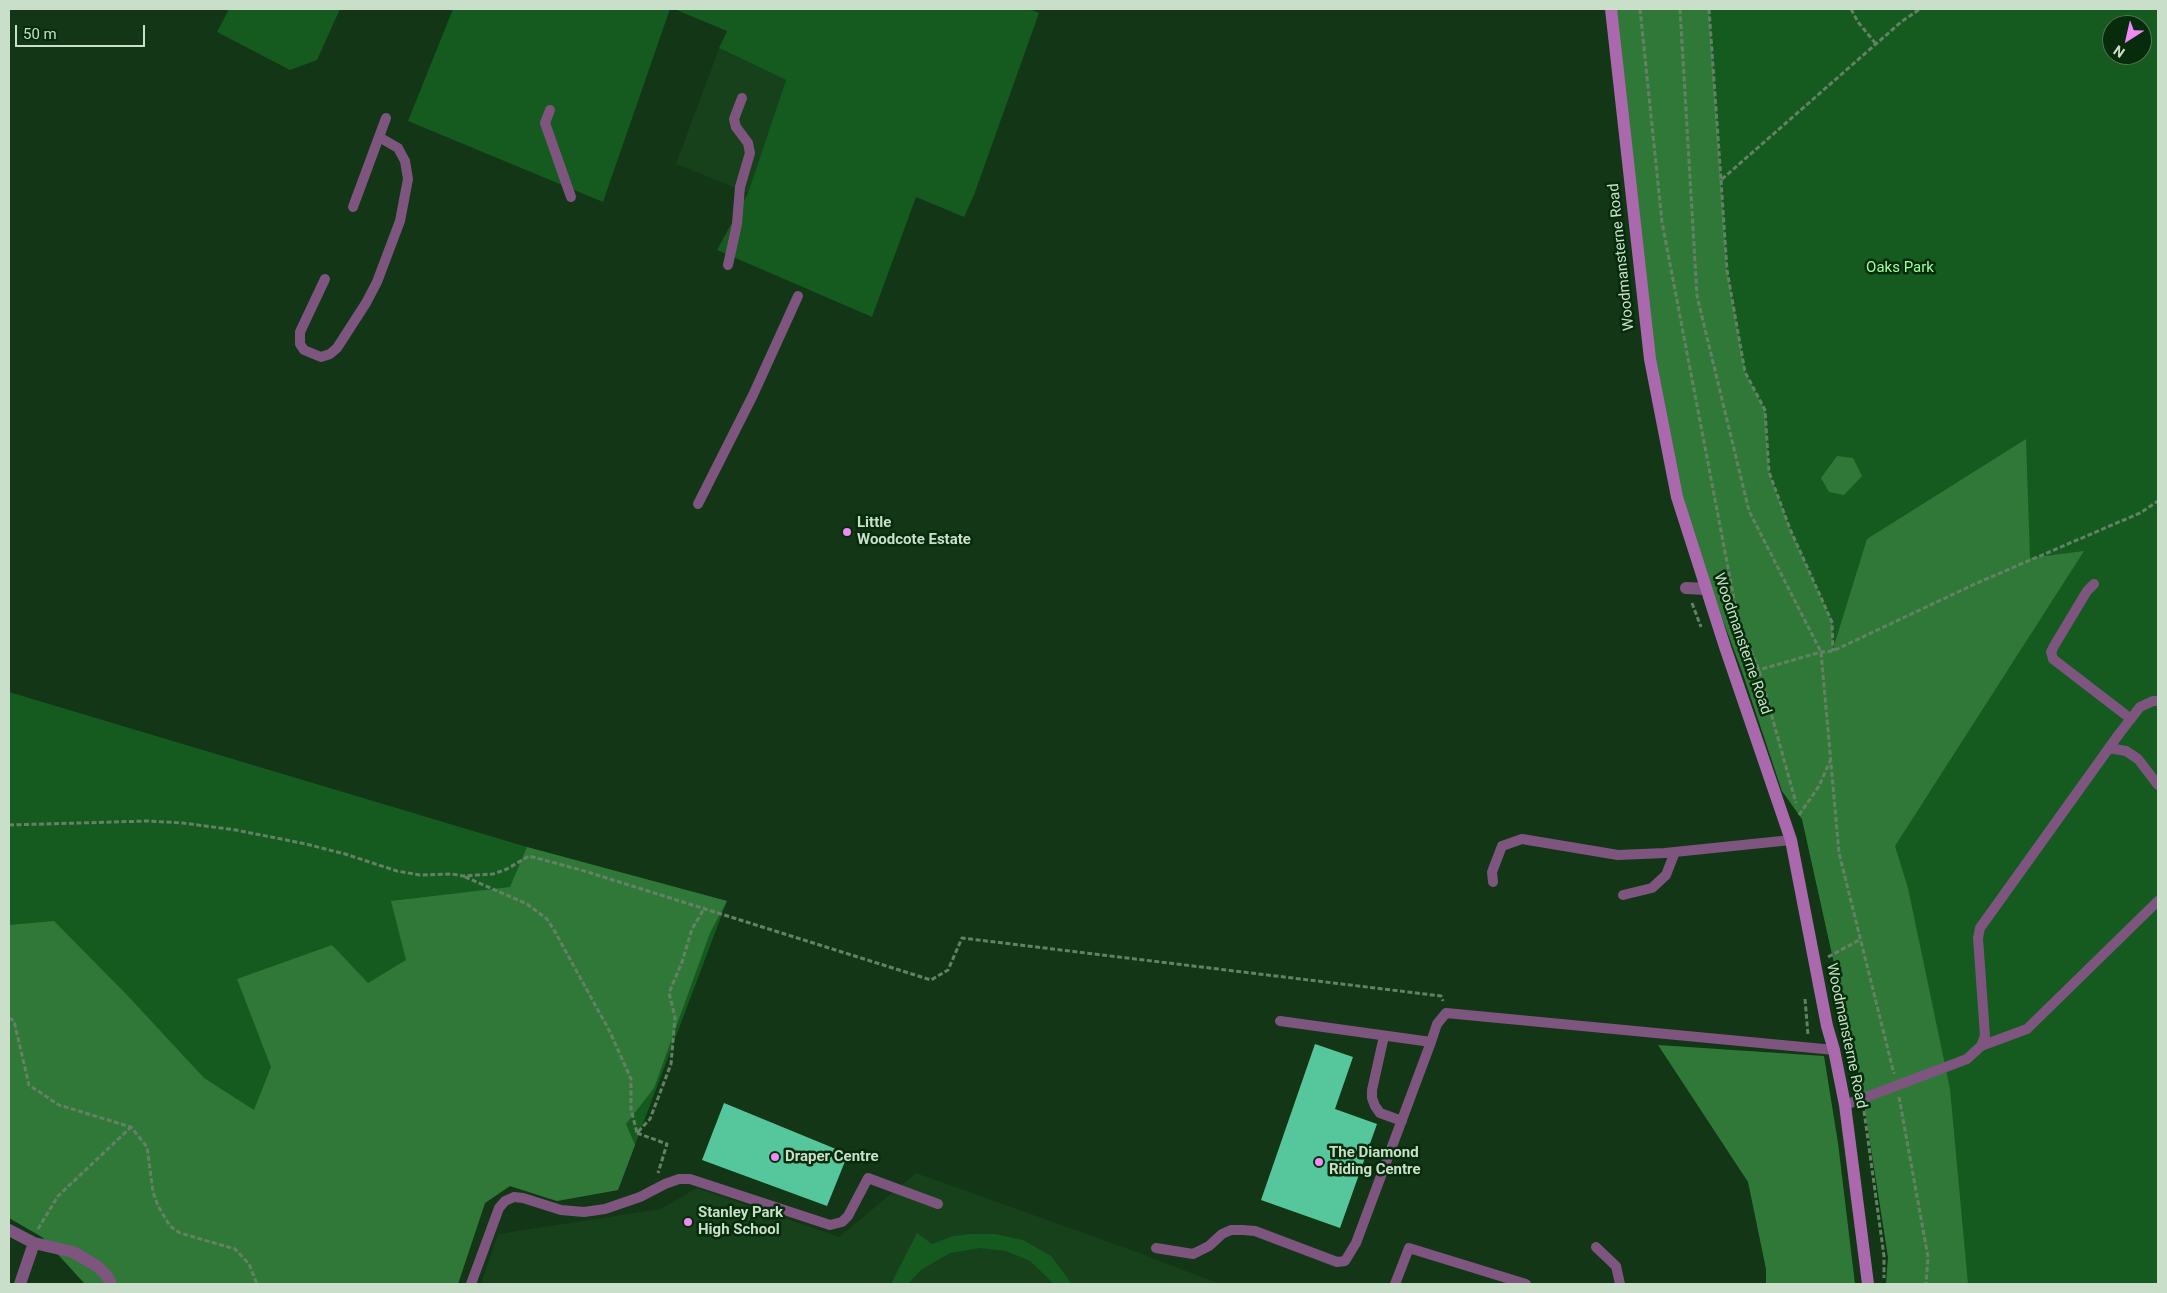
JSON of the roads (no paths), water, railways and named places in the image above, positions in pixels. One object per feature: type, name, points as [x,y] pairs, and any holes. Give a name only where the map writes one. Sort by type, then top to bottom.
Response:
[{"type":"main road","name":"Woodmansterne Road","points":[[1611,9],[1650,359],[1677,497],[1706,590],[1791,840],[1844,1105],[1868,1284]]},
{"type":"street","points":[[1686,588],[1706,590]]},
{"type":"street","points":[[9,1230],[34,1243],[73,1252],[97,1266],[107,1276],[111,1284]]},
{"type":"street","points":[[20,1284],[34,1243]]},
{"type":"lane","points":[[728,265],[737,224],[740,186],[750,153],[748,142],[736,127],[734,119],[742,98]]},
{"type":"lane","points":[[550,110],[545,123],[571,198]]},
{"type":"lane","points":[[352,207],[386,118]]},
{"type":"lane","points":[[325,279],[300,332],[300,344],[304,350],[321,357],[330,354],[337,348],[366,303],[377,282],[400,221],[408,179],[405,162],[398,148],[379,137]]},
{"type":"lane","points":[[698,504],[753,395],[798,296]]},
{"type":"lane","points":[[2094,584],[2087,591],[2051,652],[2053,659],[2131,719]]},
{"type":"lane","points":[[1981,1046],[1985,1036],[1978,938],[1980,928],[2140,707],[2153,701],[2158,701]]},
{"type":"lane","points":[[2109,748],[2126,751],[2138,760],[2158,785]]},
{"type":"lane","points":[[1493,882],[1492,872],[1502,846],[1522,839],[1618,855],[1675,852],[1791,840]]},
{"type":"lane","points":[[1623,895],[1652,888],[1666,875],[1675,852]]},
{"type":"lane","points":[[1844,1105],[1967,1059],[1981,1046],[2027,1028],[2158,901]]},
{"type":"lane","points":[[1156,1248],[1193,1254],[1210,1246],[1222,1234],[1231,1230],[1243,1230],[1255,1231],[1337,1262],[1345,1260],[1356,1243],[1437,1024],[1446,1013],[1834,1050]]},
{"type":"lane","points":[[1280,1022],[1431,1042]]},
{"type":"lane","points":[[1384,1036],[1372,1090],[1372,1098],[1380,1112],[1402,1121]]},
{"type":"lane","points":[[471,1284],[499,1208],[505,1200],[514,1197],[561,1210],[584,1212],[605,1209],[679,1179],[690,1179],[830,1225],[842,1222],[848,1216],[868,1178],[938,1204]]},
{"type":"lane","points":[[1596,1247],[1616,1266],[1620,1284]]},
{"type":"lane","points":[[1395,1284],[1409,1248],[1526,1284]]},
{"type":"place","name":"Little Woodcote Estate","points":[[847,532]]},
{"type":"place","name":"Draper Centre","points":[[775,1157]]},
{"type":"place","name":"The Diamond Riding Centre","points":[[1319,1162]]},
{"type":"place","name":"Stanley Park High School","points":[[688,1222]]},
{"type":"park label","name":"Oaks Park","points":[[1900,268]]}]
